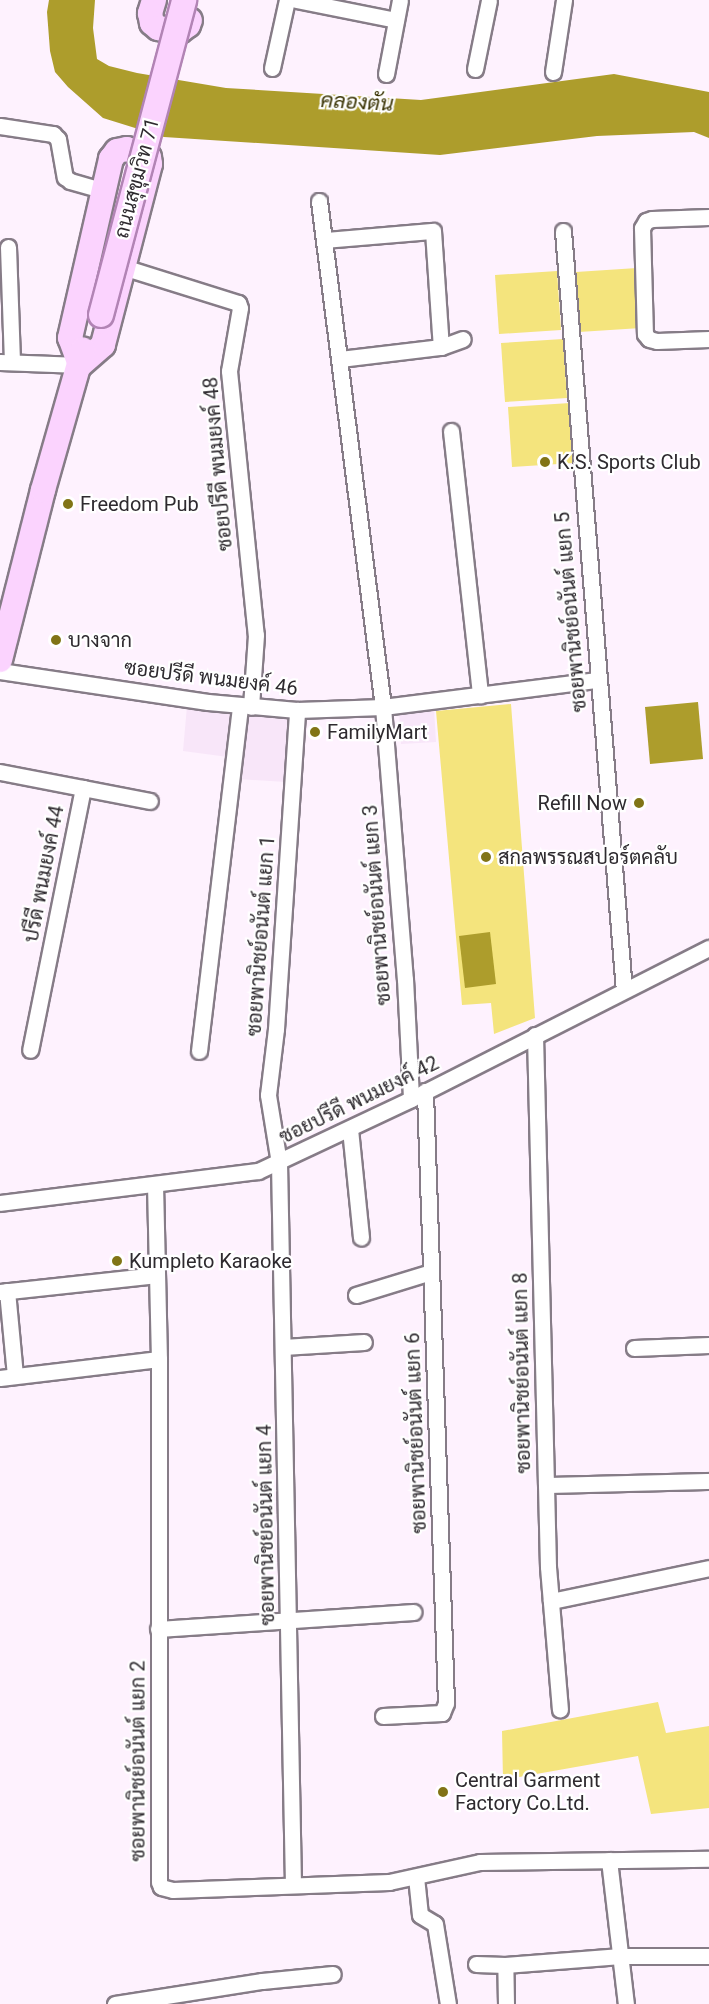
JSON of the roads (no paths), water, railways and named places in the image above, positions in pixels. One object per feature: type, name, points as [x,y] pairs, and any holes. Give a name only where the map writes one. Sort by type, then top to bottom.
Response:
[{"type":"main road","points":[[154,0],[150,13],[152,22],[158,28],[180,32],[188,25],[195,0]]},
{"type":"main road","name":"ถนนสุขุมวิท 71","points":[[94,313],[167,0]]},
{"type":"main road","name":"ถนนสุขุมวิท 71","points":[[0,660],[43,490],[82,358],[82,334],[94,313],[184,0]]},
{"type":"main road","points":[[127,149],[149,157],[150,164],[102,345],[82,358],[70,338],[104,190],[111,159],[117,151],[127,149]]},
{"type":"street","points":[[272,68],[286,0]]},
{"type":"street","points":[[296,0],[396,20]]},
{"type":"street","points":[[386,74],[400,0]]},
{"type":"street","points":[[475,69],[489,0]]},
{"type":"street","points":[[553,72],[564,0]]},
{"type":"street","points":[[0,126],[53,134],[58,139],[65,177],[70,181],[104,190]]},
{"type":"street","name":"ซอยพานิชย์อนันต์ แยก 3","points":[[319,201],[383,707],[405,979],[411,1099]]},
{"type":"street","points":[[709,217],[652,219],[646,221],[642,228],[645,334],[649,339],[657,341],[709,339]]},
{"type":"street","points":[[325,240],[433,231],[441,347]]},
{"type":"street","name":"ซอยพานิชย์อนันต์ แยก 5","points":[[562,231],[624,990]]},
{"type":"street","points":[[8,247],[6,362],[82,358]]},
{"type":"street","name":"ซอยปรีดี พนมยงค์ 48","points":[[123,267],[238,303],[240,308],[229,371],[256,635],[246,706]]},
{"type":"street","points":[[340,359],[441,347],[463,339]]},
{"type":"street","points":[[451,431],[480,696]]},
{"type":"street","name":"ซอยปรีดี พนมยงค์ 46","points":[[0,671],[246,706],[297,710],[383,707],[597,680]]},
{"type":"street","points":[[199,1051],[246,706]]},
{"type":"street","name":"ซอยพานิชย์อนันต์ แยก 1","points":[[279,1163],[268,1095],[276,1029],[297,710]]},
{"type":"street","name":"ปรีดี พนมยงค์ 44","points":[[0,772],[83,788],[30,1050]]},
{"type":"street","points":[[83,788],[150,801]]},
{"type":"street","name":"ซอยปรีดี พนมยงค์ 42","points":[[0,1203],[258,1171],[411,1099],[709,948]]},
{"type":"street","name":"ซอยพานิชย์อนันต์ แยก 8","points":[[535,1035],[546,1485],[551,1601],[560,1709]]},
{"type":"street","name":"ซอยพานิชย์อนันต์ แยก 6","points":[[384,1716],[442,1713],[446,1703],[425,1091]]},
{"type":"street","points":[[350,1129],[361,1237]]},
{"type":"street","name":"ซอยพานิชย์อนันต์ แยก 4","points":[[279,1163],[290,1618],[293,1885]]},
{"type":"street","name":"ซอยพานิชย์อนันต์ แยก 2","points":[[155,1184],[159,1359],[159,1882],[165,1889],[173,1890],[390,1882],[480,1862],[709,1859]]},
{"type":"street","points":[[356,1295],[431,1272]]},
{"type":"street","points":[[157,1275],[4,1291],[7,1377],[159,1359]]},
{"type":"street","points":[[283,1347],[364,1342]]},
{"type":"street","points":[[634,1348],[709,1345]]},
{"type":"street","points":[[546,1485],[709,1481]]},
{"type":"street","points":[[551,1601],[709,1568]]},
{"type":"street","points":[[158,1629],[290,1618],[413,1612]]},
{"type":"street","points":[[609,1860],[626,2004]]},
{"type":"street","points":[[416,1877],[420,1915],[435,1924],[448,2004]]},
{"type":"street","points":[[476,1964],[505,1965],[621,1956],[709,1956]]},
{"type":"street","points":[[505,1965],[506,2004]]},
{"type":"street","points":[[114,2004],[234,1985],[333,1974]]},
{"type":"water","name":"คลองตัน","points":[[49,0],[95,0],[93,28],[97,59],[109,66],[137,73],[226,88],[421,100],[614,74],[709,92],[709,138],[694,132],[597,136],[440,155],[164,137],[103,118],[68,87],[55,72],[50,51],[47,12]]},
{"type":"water","points":[[698,702],[703,759],[650,764],[645,707]]},
{"type":"water","points":[[490,932],[496,984],[465,988],[459,936]]},
{"type":"place","name":"K.S. Sports Club","points":[[545,462]]},
{"type":"place","name":"Freedom Pub","points":[[68,504]]},
{"type":"place","name":"บางจาก","points":[[56,640]]},
{"type":"place","name":"FamilyMart","points":[[315,732]]},
{"type":"place","name":"Refill Now","points":[[639,803]]},
{"type":"place","name":"สกลพรรณสปอร์ตคลับ","points":[[486,857]]},
{"type":"place","name":"Kumpleto Karaoke","points":[[117,1261]]},
{"type":"place","name":"Central Garment Factory Co.Ltd.","points":[[443,1792]]}]
